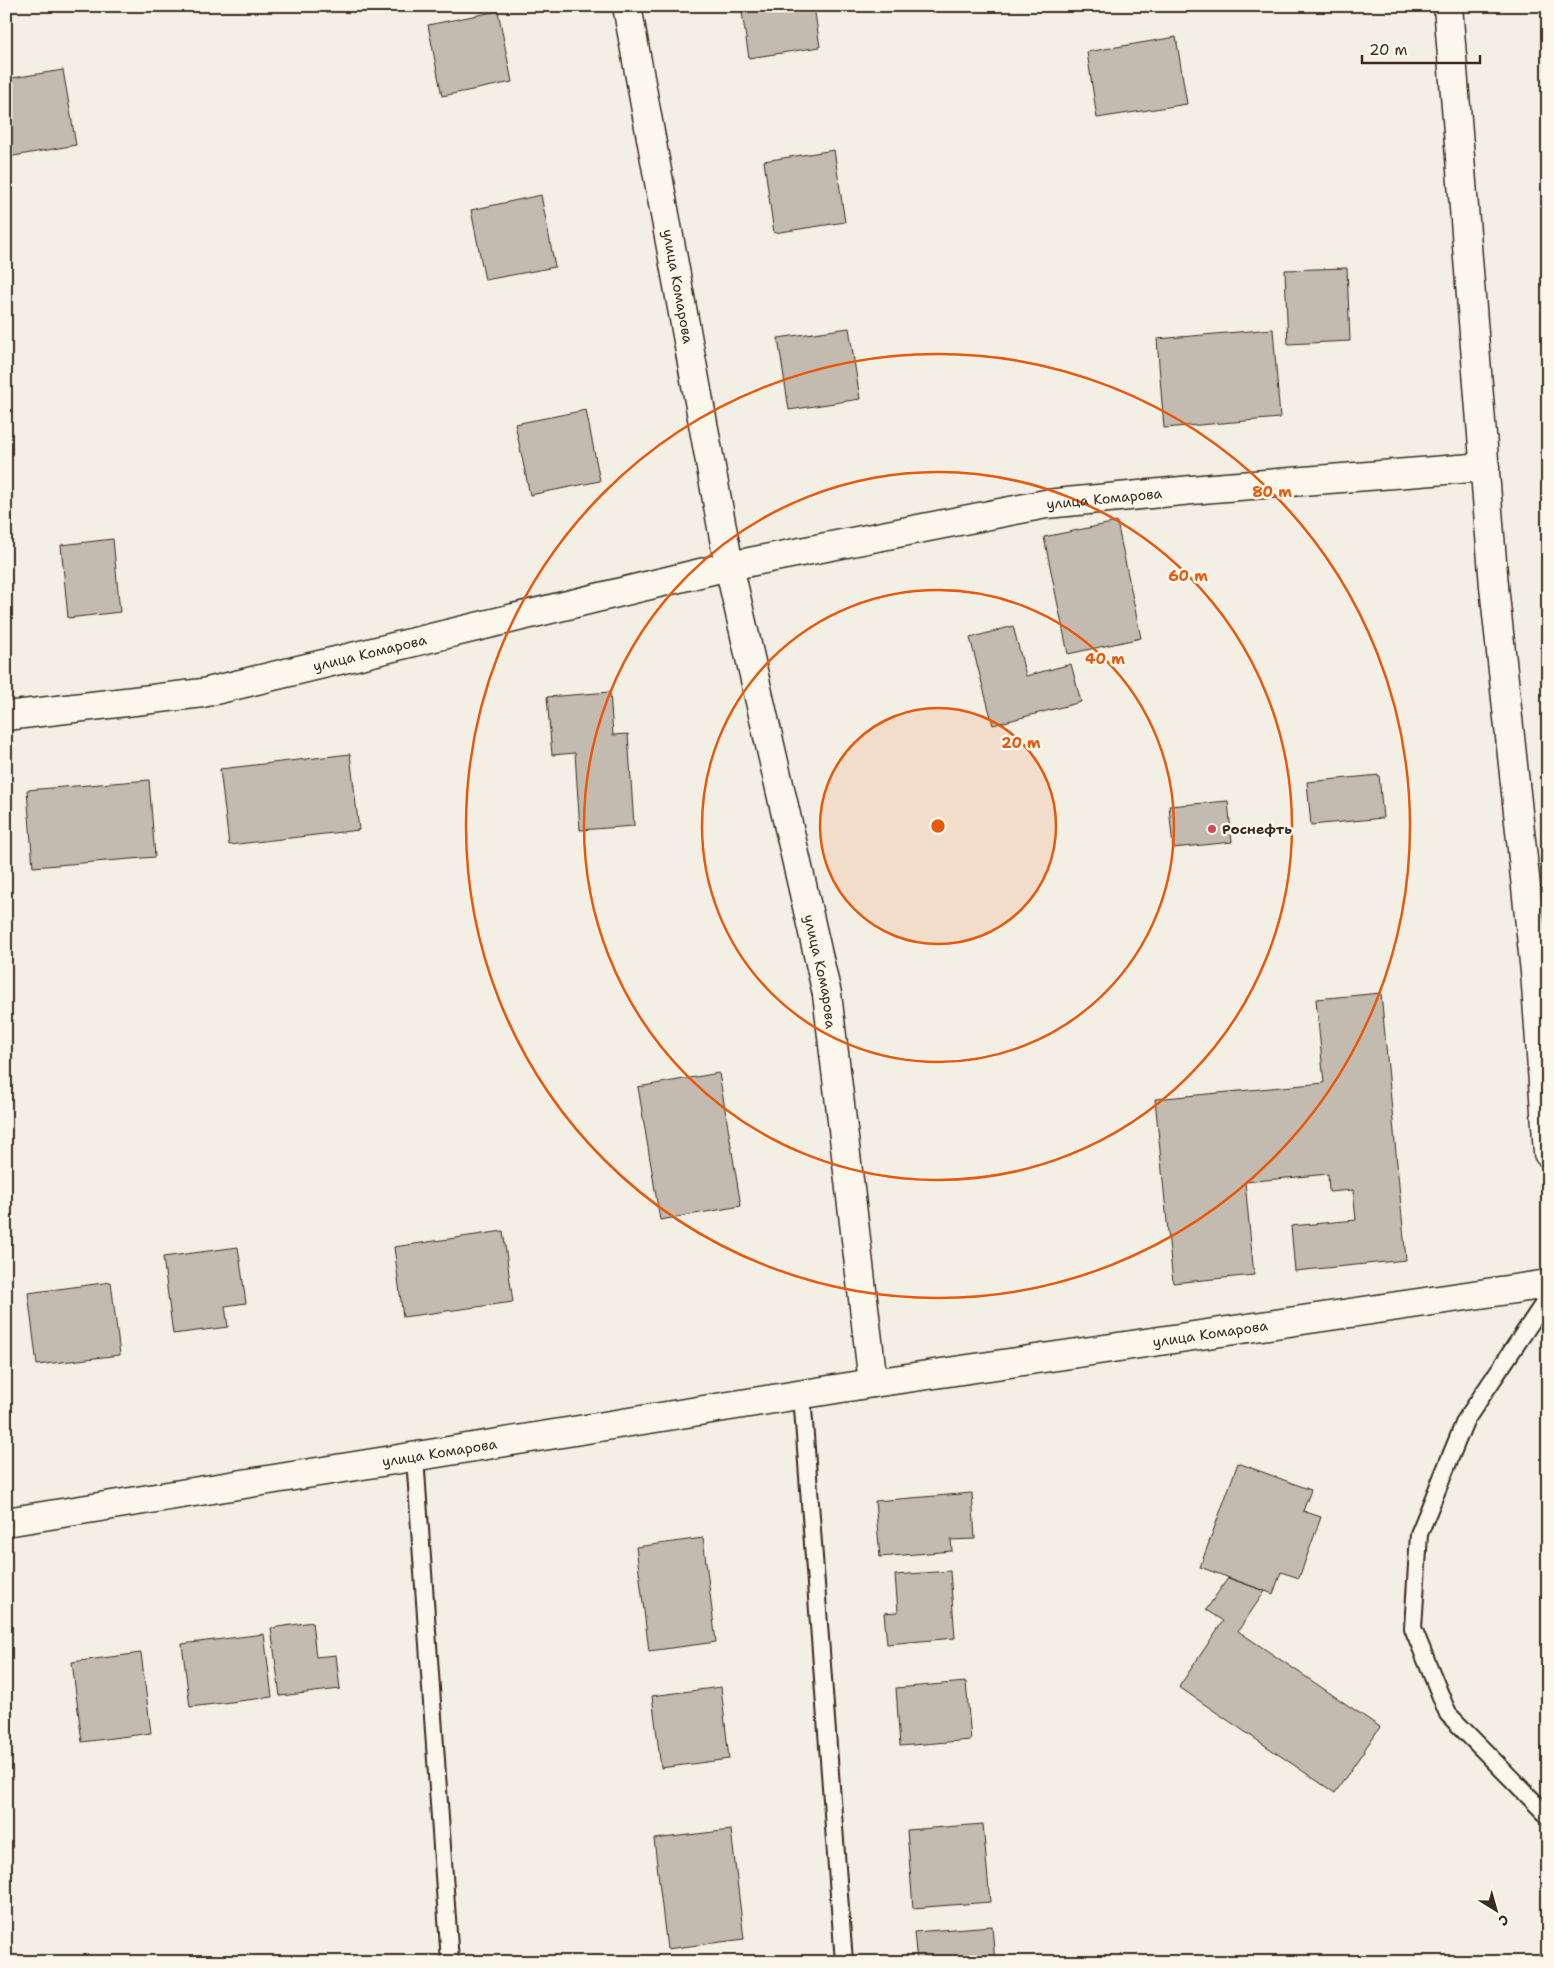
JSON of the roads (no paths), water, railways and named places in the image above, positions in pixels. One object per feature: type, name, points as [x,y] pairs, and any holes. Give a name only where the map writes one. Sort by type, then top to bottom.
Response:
[{"type":"main road","name":"улица Комарова","points":[[627,6],[729,566],[826,994],[873,1384]]},
{"type":"main road","points":[[1448,6],[1494,586],[1534,972],[1548,1153]]},
{"type":"main road","name":"улица Комарова","points":[[6,716],[203,693],[729,566],[1046,504],[1213,488],[1485,467]]},
{"type":"main road","name":"улица Комарова","points":[[6,1522],[873,1384],[1548,1284]]},
{"type":"lane","points":[[1548,1297],[1465,1421],[1419,1534],[1413,1628],[1448,1714],[1548,1816]]},
{"type":"lane","points":[[802,1395],[844,1962]]},
{"type":"lane","points":[[415,1457],[450,1962]]},
{"type":"place","name":"Роснефть","points":[[1212,829]]}]
